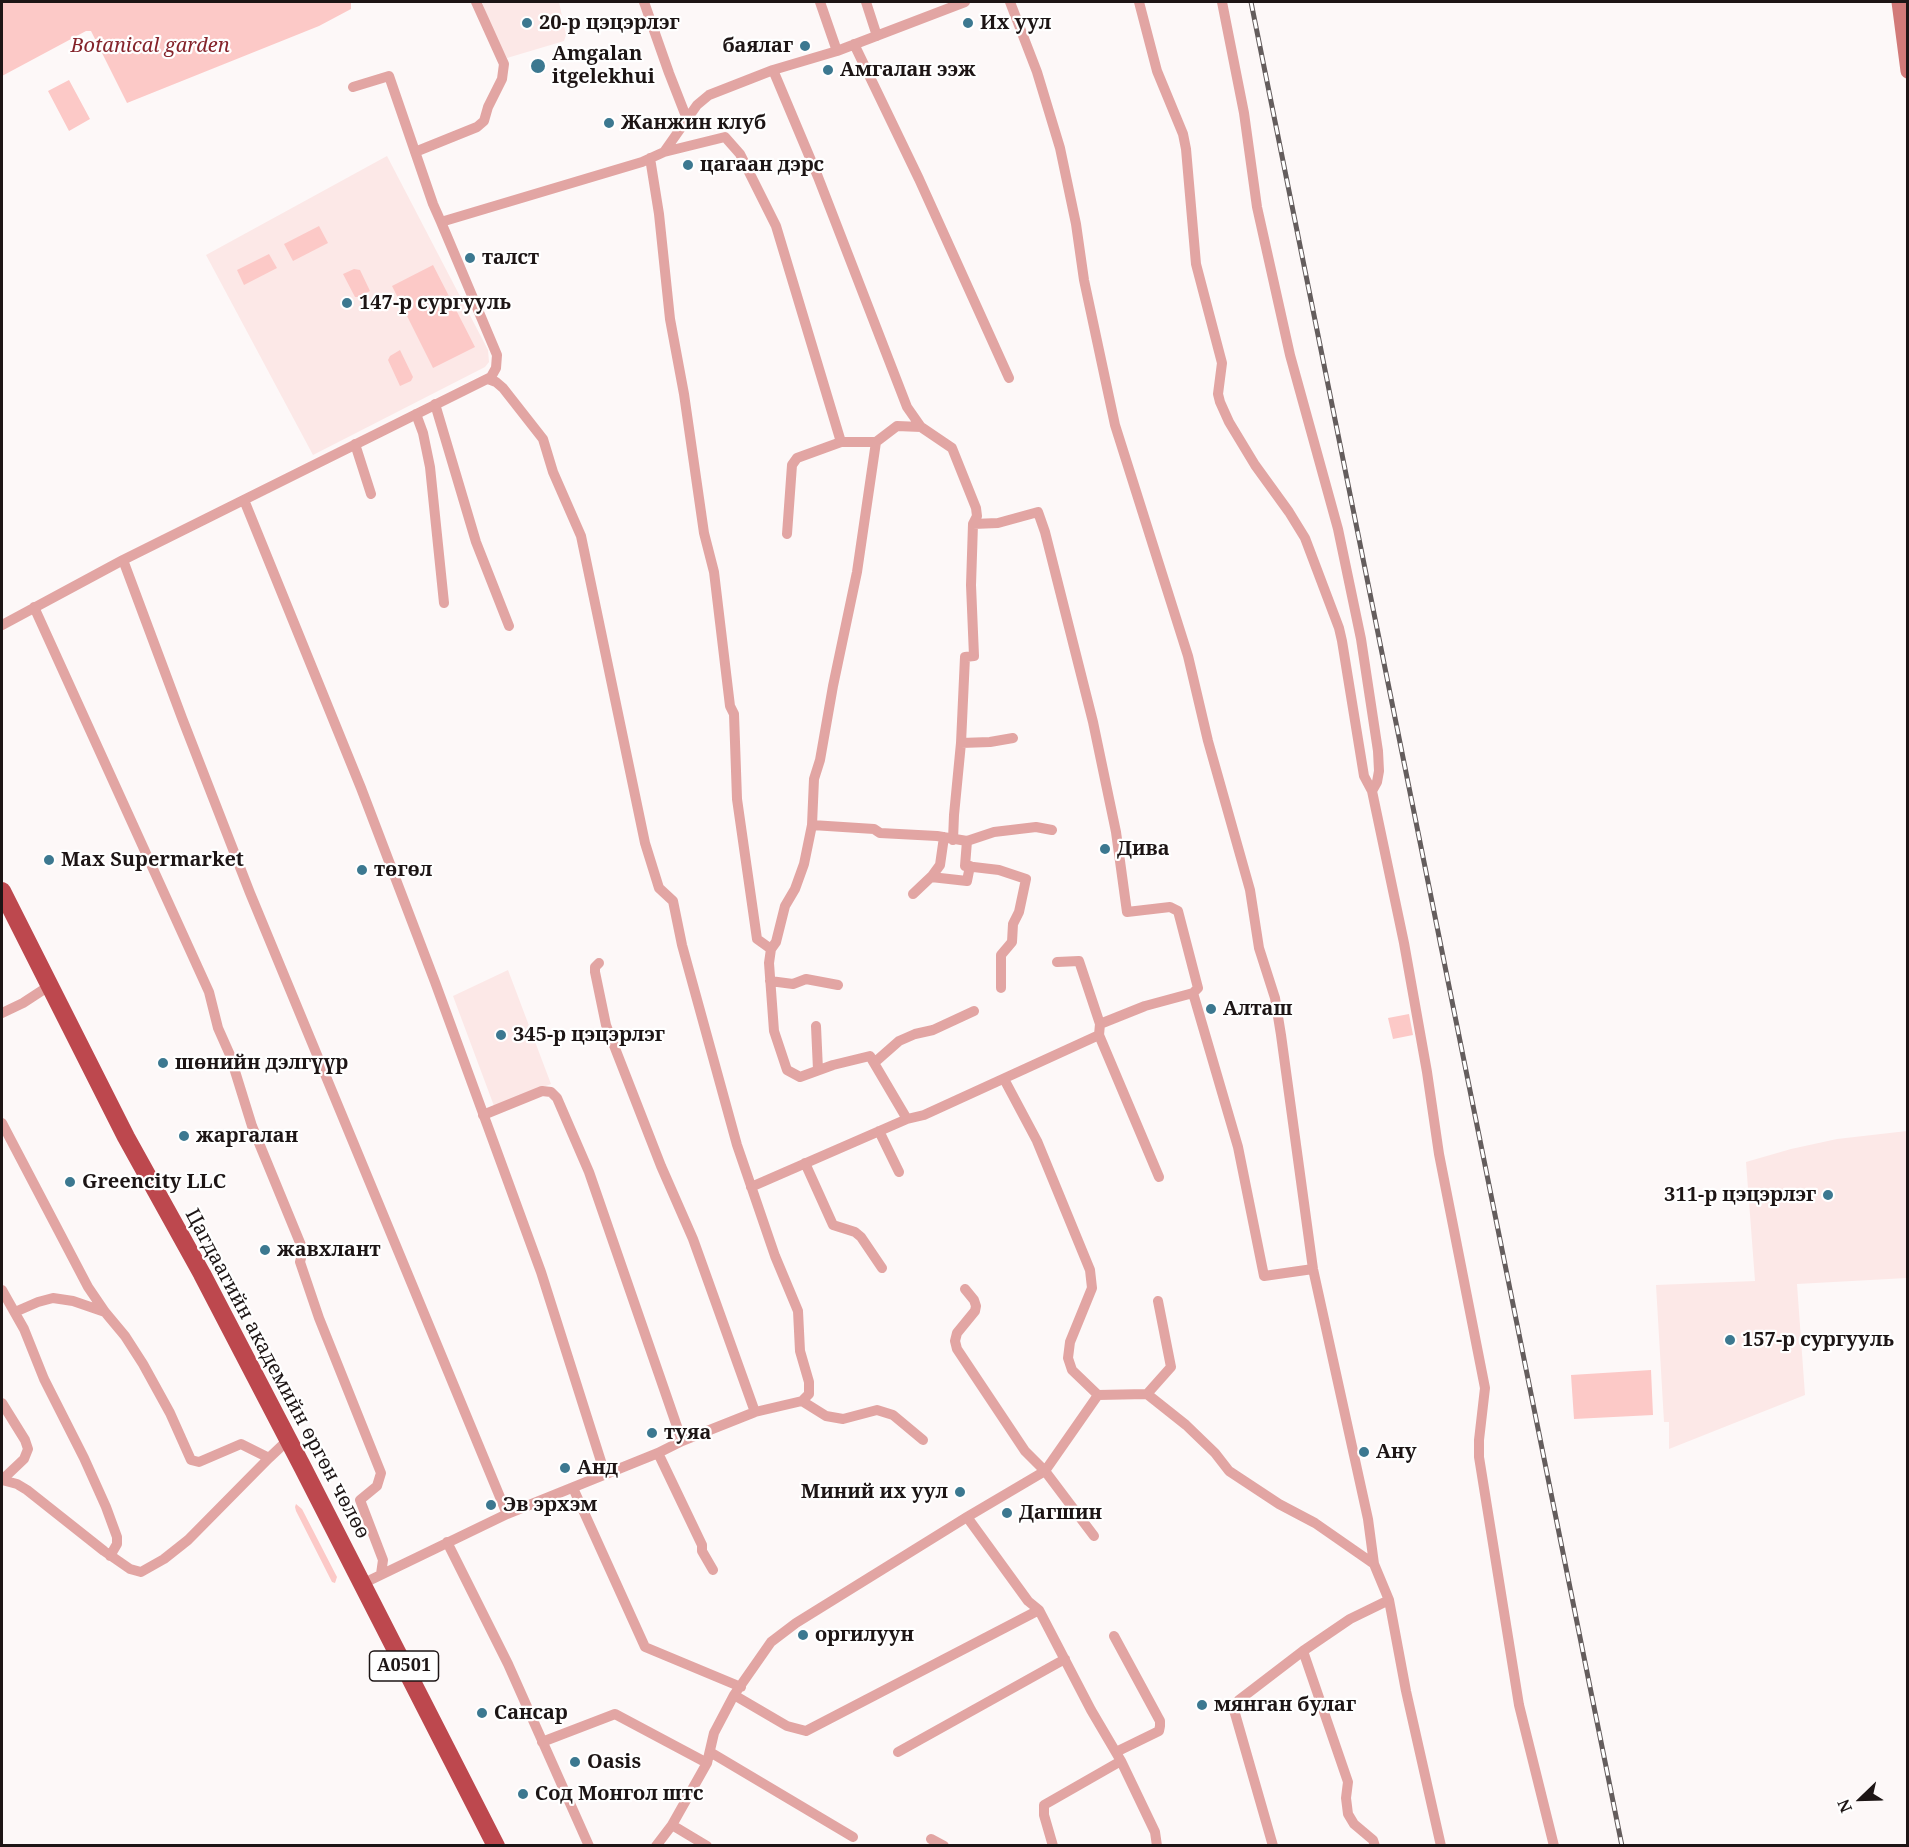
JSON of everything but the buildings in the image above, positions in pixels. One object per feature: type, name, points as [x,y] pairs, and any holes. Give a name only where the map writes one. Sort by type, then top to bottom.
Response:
[{"type":"highway","name":"Цагдаагийн академийн өргөн чөлөө","points":[[2,891],[126,1137],[202,1274],[496,1845]]},
{"type":"main road","points":[[1899,2],[1908,72]]},
{"type":"street","points":[[415,152],[477,128],[484,121],[488,107],[502,79],[504,64],[476,2]]},
{"type":"street","points":[[644,2],[687,119]]},
{"type":"street","points":[[820,2],[837,51]]},
{"type":"street","points":[[866,2],[877,36]]},
{"type":"street","points":[[664,152],[697,105],[709,95],[773,70],[837,51],[965,2]]},
{"type":"street","points":[[1010,2],[1036,72],[1060,148],[1076,224],[1084,280],[1115,425],[1188,656],[1208,741],[1250,890],[1259,948],[1275,998],[1280,1026],[1313,1269],[1368,1519],[1374,1564],[1389,1600],[1406,1691],[1441,1845]]},
{"type":"street","points":[[1138,2],[1157,71],[1183,134],[1196,264],[1222,363],[1218,394],[1223,412],[1296,523],[1308,546],[1339,628],[1345,654],[1364,776],[1372,791],[1404,943],[1428,1072],[1438,1154],[1485,1388],[1479,1457],[1520,1705],[1554,1845]]},
{"type":"street","points":[[1222,2],[1244,113],[1257,207],[1290,355],[1338,529],[1360,639],[1379,771],[1372,791]]},
{"type":"street","points":[[854,44],[919,179],[1009,378]]},
{"type":"street","points":[[773,70],[818,177],[907,407],[921,427],[952,448],[976,508],[977,516],[973,524],[971,585],[974,656],[965,657],[961,743],[954,815],[940,865],[913,894]]},
{"type":"street","points":[[2,625],[123,560],[488,379],[496,370],[497,355],[441,222],[389,75],[353,87]]},
{"type":"street","points":[[441,222],[664,152],[725,136],[740,154],[776,226],[840,442]]},
{"type":"street","points":[[650,158],[659,214],[670,319],[684,394],[704,533],[714,572],[730,706],[734,714],[737,799],[757,939],[771,949]]},
{"type":"street","points":[[362,1584],[507,1514],[755,1412],[802,1401],[809,1394],[809,1382],[800,1351],[798,1311],[751,1187],[721,1092],[682,945],[673,901],[659,888],[645,843],[580,536],[553,472],[543,439],[503,388],[488,379]]},
{"type":"street","points":[[435,404],[476,542],[509,627]]},
{"type":"street","points":[[416,414],[423,433],[430,467],[444,603]]},
{"type":"street","points":[[787,534],[792,465],[797,458],[840,442],[876,442],[897,426],[921,427]]},
{"type":"street","points":[[876,442],[857,573],[820,760],[814,779],[812,825],[804,864],[795,890],[784,906],[769,963],[774,1031],[788,1070],[800,1077],[870,1056],[907,1119]]},
{"type":"street","points":[[355,444],[371,494]]},
{"type":"street","points":[[244,500],[361,788],[483,1115],[541,1272],[604,1474]]},
{"type":"street","points":[[751,1187],[907,1119],[924,1115],[1004,1078],[1145,1006],[1193,993],[1198,988],[1178,910],[1170,907],[1127,912],[1116,832],[1093,722],[1038,512],[998,523],[973,524]]},
{"type":"street","points":[[123,560],[250,893],[507,1514]]},
{"type":"street","points":[[34,607],[209,992],[218,1028],[230,1055],[252,1126],[303,1250],[300,1262],[319,1318],[381,1473],[377,1486],[360,1500],[383,1560],[381,1574]]},
{"type":"street","points":[[961,743],[1013,738]]},
{"type":"street","points":[[812,825],[874,829],[880,833],[967,841],[994,831],[1036,827],[1052,830]]},
{"type":"street","points":[[967,841],[965,866],[999,870],[1026,879],[1019,912],[1013,924],[1011,942],[1001,955],[1001,988]]},
{"type":"street","points":[[931,877],[967,881],[970,867]]},
{"type":"street","points":[[1057,962],[1079,961],[1099,1029],[1159,1177]]},
{"type":"street","points":[[599,963],[595,967],[595,972],[606,1024],[661,1166],[693,1239],[755,1412]]},
{"type":"street","points":[[770,981],[793,984],[806,979],[838,985]]},
{"type":"street","points":[[2,1013],[49,986]]},
{"type":"street","points":[[1193,993],[1238,1147],[1264,1276],[1313,1269]]},
{"type":"street","points":[[874,1063],[899,1041],[933,1030],[974,1011]]},
{"type":"street","points":[[816,1026],[818,1070]]},
{"type":"street","points":[[1004,1078],[1037,1141],[1090,1270],[1092,1288],[1070,1342],[1068,1358],[1072,1370],[1098,1395],[1147,1394],[1186,1425],[1215,1453],[1229,1471],[1279,1504],[1315,1523],[1374,1564]]},
{"type":"street","points":[[483,1115],[542,1091],[551,1092],[557,1098],[589,1172],[682,1441]]},
{"type":"street","points":[[2,1123],[88,1287],[143,1364],[170,1413],[191,1460],[199,1462],[241,1444],[269,1458]]},
{"type":"street","points":[[879,1131],[899,1172]]},
{"type":"street","points":[[805,1163],[832,1225],[855,1232],[861,1237],[882,1268]]},
{"type":"street","points":[[965,1289],[976,1306],[975,1311],[957,1333],[955,1341],[957,1348],[1025,1451],[1045,1472],[1094,1536]]},
{"type":"street","points":[[2,1290],[15,1312],[44,1379],[84,1458],[109,1515],[117,1537],[117,1544],[110,1556]]},
{"type":"street","points":[[15,1312],[53,1298],[73,1301],[105,1312]]},
{"type":"street","points":[[1147,1394],[1171,1367],[1158,1301]]},
{"type":"street","points":[[656,1845],[672,1825],[708,1757],[714,1732],[737,1691],[771,1642],[796,1623],[967,1517],[1045,1472],[1098,1395]]},
{"type":"street","points":[[802,1401],[826,1416],[834,1418],[843,1419],[877,1410],[893,1415],[923,1440]]},
{"type":"street","points":[[2,1403],[25,1440],[28,1449],[24,1459],[2,1480]]},
{"type":"street","points":[[2,1480],[10,1481],[27,1490],[110,1556],[136,1571],[147,1570],[188,1540],[288,1440]]},
{"type":"street","points":[[658,1453],[702,1545],[702,1551],[713,1569]]},
{"type":"street","points":[[573,1488],[645,1647],[737,1691],[787,1726],[806,1731],[1039,1610]]},
{"type":"street","points":[[967,1517],[1028,1601],[1039,1610],[1091,1710],[1118,1756],[1155,1832],[1157,1845]]},
{"type":"street","points":[[447,1542],[508,1664],[589,1845]]},
{"type":"street","points":[[1273,1845],[1234,1710],[1239,1700],[1303,1651],[1350,1619],[1389,1600]]},
{"type":"street","points":[[1053,1845],[1044,1815],[1044,1805],[1159,1731],[1161,1726],[1160,1720],[1114,1636]]},
{"type":"street","points":[[1303,1651],[1348,1782],[1347,1814],[1354,1824],[1373,1840],[1375,1845]]},
{"type":"street","points":[[898,1752],[1065,1659]]},
{"type":"street","points":[[542,1742],[615,1714],[708,1757],[853,1837]]},
{"type":"street","points":[[672,1825],[707,1845]]},
{"type":"street","points":[[931,1839],[944,1845]]},
{"type":"shaded area","name":"20-р цэцэрлэг","points":[[482,2],[559,2],[566,35],[564,41],[507,58],[494,34]]},
{"type":"shaded area","name":"147-р сургууль","points":[[387,156],[488,350],[489,362],[485,367],[313,455],[206,255]]},
{"type":"shaded area","name":"345-р цэцэрлэг","points":[[508,970],[551,1084],[494,1106],[453,996]]},
{"type":"shaded area","points":[[1907,1131],[1907,1278],[1797,1284],[1805,1395],[1669,1449],[1669,1422],[1664,1422],[1656,1285],[1755,1281],[1746,1162],[1837,1139]]},
{"type":"green space","name":"Botanical garden","points":[[2,2],[351,2],[351,9],[319,26],[127,103],[91,31],[86,31],[2,76]]},
{"type":"green space","points":[[69,80],[90,119],[69,131],[48,91]]},
{"type":"green space","points":[[319,226],[328,243],[293,261],[284,244]]},
{"type":"green space","points":[[269,254],[277,268],[244,285],[237,270]]},
{"type":"green space","points":[[433,265],[475,347],[433,368],[392,286]]},
{"type":"green space","points":[[354,269],[360,270],[370,291],[358,297],[355,297],[343,274]]},
{"type":"green space","points":[[400,350],[413,377],[411,381],[400,386],[388,360]]},
{"type":"green space","points":[[1409,1014],[1413,1035],[1393,1039],[1388,1018]]},
{"type":"green space","points":[[1651,1370],[1653,1415],[1574,1419],[1571,1375]]},
{"type":"green space","points":[[296,1504],[302,1509],[337,1577],[335,1583],[332,1582],[296,1511]]},
{"type":"railway","points":[[1251,2],[1622,1846]]},
{"type":"place","name":"20-р цэцэрлэг","points":[[527,23]]},
{"type":"place","name":"Их уул","points":[[968,23]]},
{"type":"place","name":"баялаг","points":[[805,46]]},
{"type":"place","name":"Amgalan itgelekhui","points":[[538,66]]},
{"type":"place","name":"Амгалан ээж","points":[[828,70]]},
{"type":"place","name":"Жанжин клуб","points":[[609,123]]},
{"type":"place","name":"цагаан дэрс","points":[[688,165]]},
{"type":"place","name":"талст","points":[[470,258]]},
{"type":"place","name":"147-р сургууль","points":[[347,303]]},
{"type":"place","name":"Дива","points":[[1105,849]]},
{"type":"place","name":"Max Supermarket","points":[[49,860]]},
{"type":"place","name":"төгөл","points":[[362,870]]},
{"type":"place","name":"Алташ","points":[[1211,1009]]},
{"type":"place","name":"345-р цэцэрлэг","points":[[501,1035]]},
{"type":"place","name":"шөнийн дэлгүүр","points":[[163,1063]]},
{"type":"place","name":"жаргалан","points":[[184,1136]]},
{"type":"place","name":"Greencity LLC","points":[[70,1182]]},
{"type":"place","name":"311-р цэцэрлэг","points":[[1828,1195]]},
{"type":"place","name":"жавхлант","points":[[265,1250]]},
{"type":"place","name":"157-р сургууль","points":[[1730,1340]]},
{"type":"place","name":"туяа","points":[[652,1433]]},
{"type":"place","name":"Ану","points":[[1364,1452]]},
{"type":"place","name":"Анд","points":[[565,1468]]},
{"type":"place","name":"Миний их уул","points":[[960,1492]]},
{"type":"place","name":"Эв эрхэм","points":[[491,1505]]},
{"type":"place","name":"Дагшин","points":[[1007,1513]]},
{"type":"place","name":"оргилуун","points":[[803,1635]]},
{"type":"place","name":"мянган булаг","points":[[1202,1705]]},
{"type":"place","name":"Сансар","points":[[482,1713]]},
{"type":"place","name":"Oasis","points":[[575,1762]]},
{"type":"place","name":"Сод Монгол штс","points":[[523,1794]]}]
